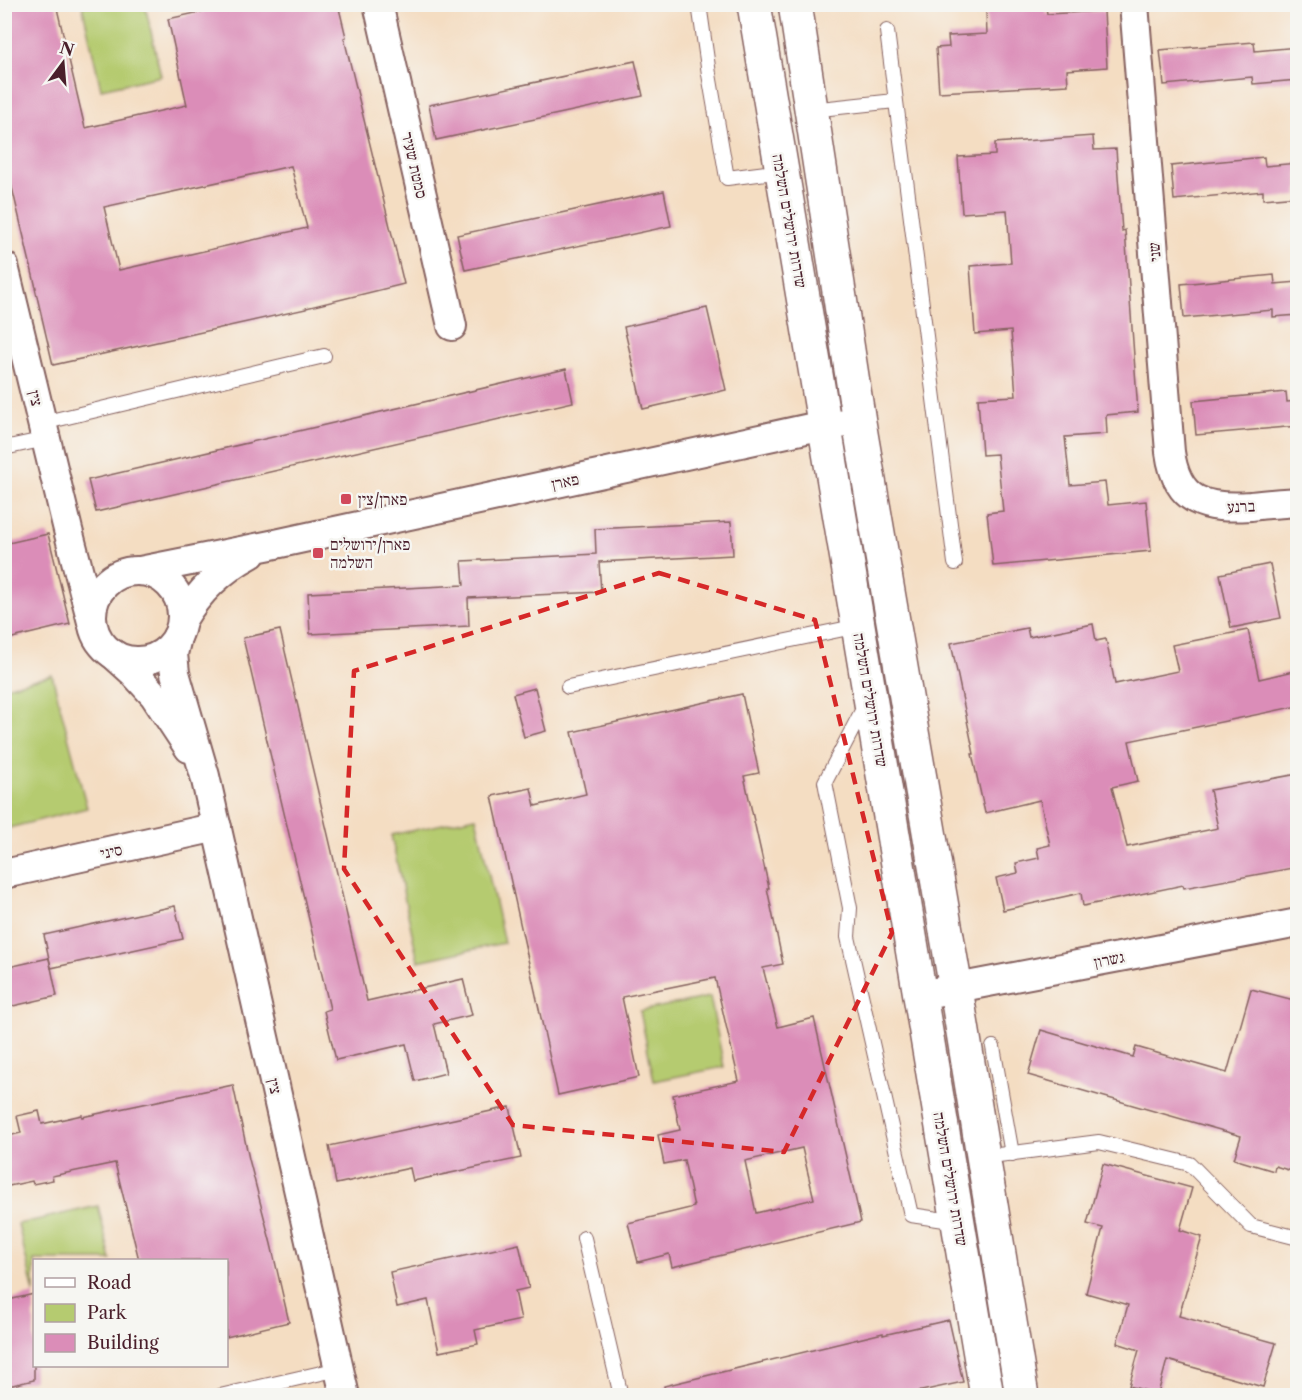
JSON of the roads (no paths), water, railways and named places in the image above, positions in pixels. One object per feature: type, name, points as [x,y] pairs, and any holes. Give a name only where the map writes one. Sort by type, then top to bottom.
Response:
[{"type":"street","name":"סמטת שעיר","points":[[378,4],[452,326]]},
{"type":"street","name":"שדרות ירושלים השלמה","points":[[754,4],[987,1395]]},
{"type":"street","points":[[795,4],[859,422],[956,989],[998,1156],[1022,1395]]},
{"type":"street","name":"שני","points":[[1134,4],[1170,452],[1175,477],[1188,494]]},
{"type":"street","name":"צין","points":[[4,266],[92,622]]},
{"type":"street","name":"פארן","points":[[132,573],[824,425],[859,422]]},
{"type":"street","name":"ברנע","points":[[1188,494],[1197,500],[1220,507],[1298,502]]},
{"type":"street","name":"צין","points":[[68,530],[80,545],[109,569],[132,573]]},
{"type":"street","name":"פארן","points":[[179,628],[198,595],[219,575],[244,558],[271,544]]},
{"type":"street","points":[[132,573],[158,577],[171,588],[180,603],[179,628],[166,651],[151,659],[134,661],[113,654],[98,638],[92,622],[97,596],[108,582],[132,573]]},
{"type":"street","name":"צין","points":[[179,628],[173,654],[175,673],[205,776],[342,1382]]},
{"type":"street","name":"צין","points":[[113,654],[154,695],[182,736],[205,776]]},
{"type":"street","name":"סיני","points":[[4,874],[217,828]]},
{"type":"street","name":"גשרון","points":[[920,995],[1298,923]]},
{"type":"lane","points":[[699,4],[727,178],[782,171]]},
{"type":"lane","points":[[887,31],[954,563]]},
{"type":"lane","points":[[811,110],[895,101]]},
{"type":"lane","points":[[4,448],[44,431],[324,356]]},
{"type":"lane","points":[[568,687],[858,626]]},
{"type":"lane","points":[[870,695],[825,782],[850,908],[848,937],[911,1215],[958,1222]]},
{"type":"lane","points":[[993,1047],[998,1156],[1099,1142],[1190,1164],[1251,1226],[1298,1238]]},
{"type":"lane","points":[[584,1238],[621,1395]]},
{"type":"lane","points":[[220,1395],[342,1382]]},
{"type":"place","name":"פארן/צין","points":[[346,499]]},
{"type":"place","name":"פארן/ירושלים השלמה","points":[[318,553]]}]
